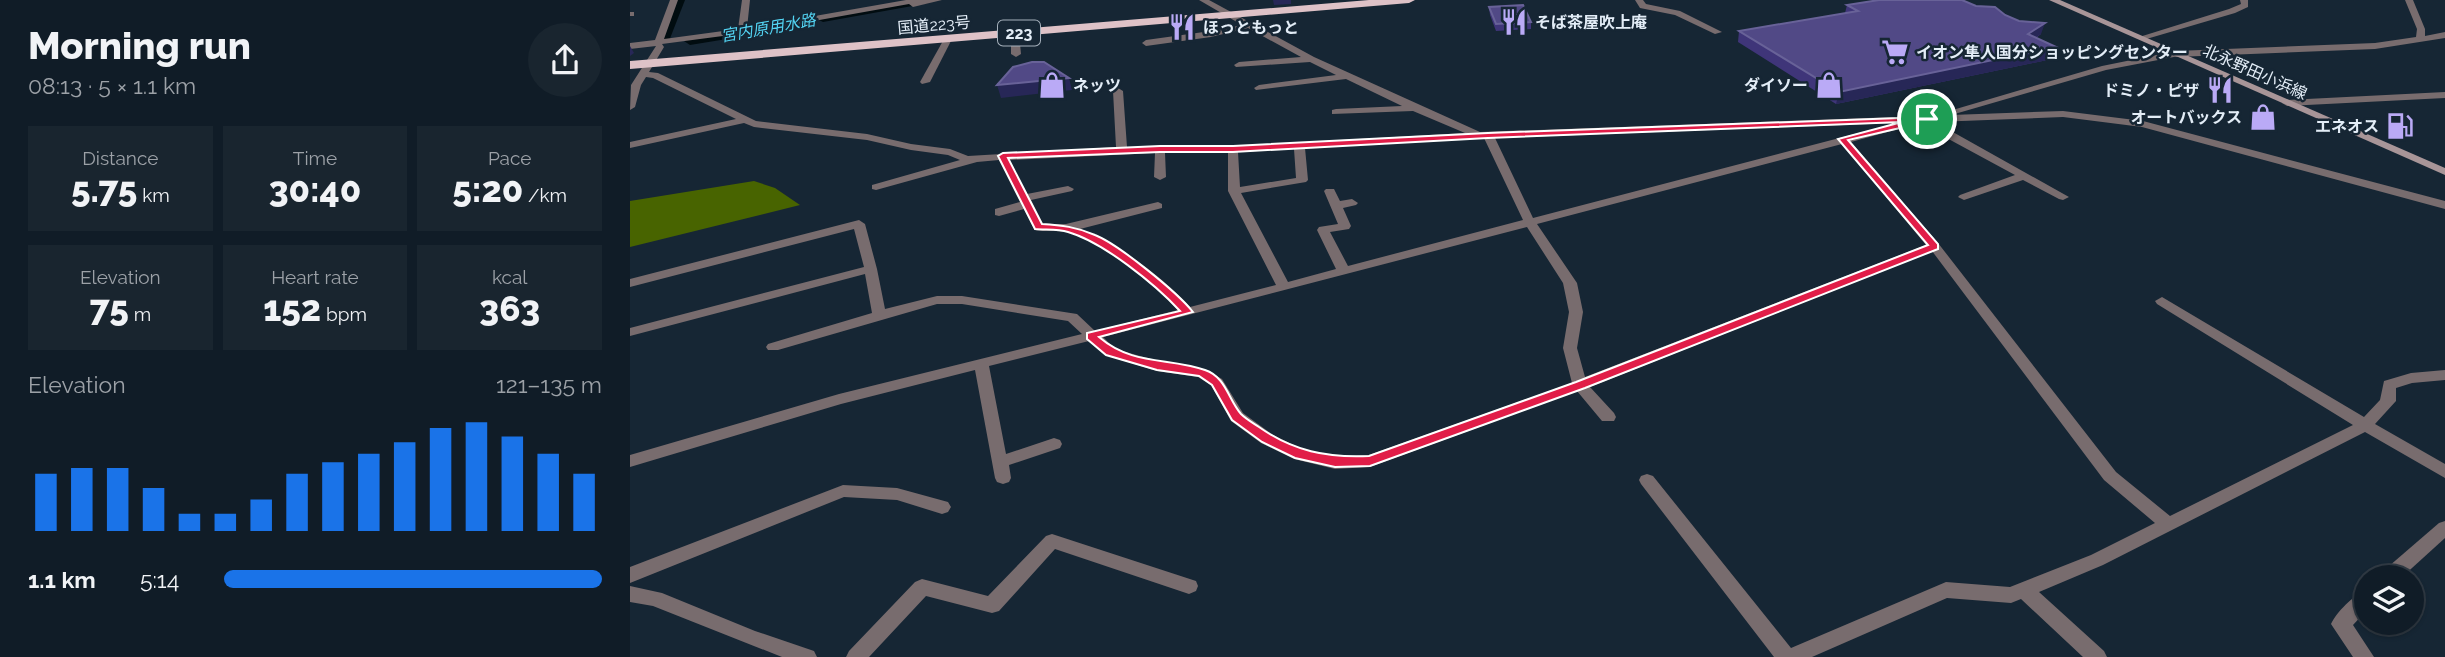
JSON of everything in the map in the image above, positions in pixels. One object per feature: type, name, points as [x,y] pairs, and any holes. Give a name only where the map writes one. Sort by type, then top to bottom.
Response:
[{"type":"highway","name":"国道223号","points":[[630,65],[647,69],[948,39],[1409,0]]},
{"type":"main road","name":"北永野田小浜線","points":[[2053,0],[2445,172]]},
{"type":"street","points":[[630,107],[659,45],[674,0]]},
{"type":"street","points":[[743,33],[746,0]]},
{"type":"street","points":[[743,33],[882,4],[920,0]]},
{"type":"street","points":[[630,46],[659,45],[743,33],[938,0]]},
{"type":"street","points":[[1203,0],[1311,59],[1471,133],[1488,135]]},
{"type":"street","points":[[1639,0],[1643,6],[1677,13],[1718,32]]},
{"type":"street","points":[[2140,38],[2232,11],[2245,5],[2244,0]]},
{"type":"street","points":[[2409,0],[2421,29],[2420,40]]},
{"type":"street","points":[[1146,43],[1211,34],[1251,25]]},
{"type":"street","points":[[1015,33],[1016,54]]},
{"type":"street","points":[[630,461],[839,399],[1530,223],[1927,119],[2105,68],[2176,54],[2375,46],[2445,35]]},
{"type":"street","points":[[2432,37],[2445,42]]},
{"type":"street","points":[[925,82],[948,39]]},
{"type":"street","points":[[1240,65],[1311,59]]},
{"type":"street","points":[[647,69],[745,120],[804,131],[867,137],[950,152],[967,159],[1122,150],[1233,149],[1488,135],[2063,114],[2111,118],[2209,141],[2445,205]]},
{"type":"street","points":[[1259,88],[1347,76]]},
{"type":"street","points":[[1118,90],[1122,150]]},
{"type":"street","points":[[2287,103],[2445,95]]},
{"type":"street","points":[[1336,112],[1415,108]]},
{"type":"street","points":[[1927,119],[1934,127],[2063,197]]},
{"type":"street","points":[[630,144],[745,120]]},
{"type":"street","points":[[1488,135],[1530,223],[1570,283],[1576,312],[1570,348],[1580,385],[1608,417]]},
{"type":"street","points":[[1843,139],[1934,246],[2110,476],[2168,524]]},
{"type":"street","points":[[1234,191],[1303,180],[1299,146]]},
{"type":"street","points":[[1160,149],[1160,177]]},
{"type":"street","points":[[1233,149],[1234,191],[1284,287]]},
{"type":"street","points":[[1003,156],[1039,226],[1066,228],[1095,238],[1170,293],[1187,312]]},
{"type":"street","points":[[876,187],[982,157]]},
{"type":"street","points":[[1964,197],[2023,176]]},
{"type":"street","points":[[999,212],[1068,188]]},
{"type":"street","points":[[1330,191],[1345,226],[1323,230],[1343,271]]},
{"type":"street","points":[[1336,205],[1352,203]]},
{"type":"street","points":[[1066,228],[1158,206]]},
{"type":"street","points":[[630,283],[859,224],[871,269],[879,316]]},
{"type":"street","points":[[773,347],[937,300],[962,300],[1072,317],[1110,352],[1157,366],[1202,373],[1217,382],[1237,417],[1267,439],[1300,455],[1335,463],[1370,461],[1580,385],[1934,246]]},
{"type":"street","points":[[630,332],[871,269]]},
{"type":"street","points":[[2162,301],[2445,472]]},
{"type":"street","points":[[981,363],[1002,470],[1054,444]]},
{"type":"street","points":[[1791,657],[1946,590],[2011,595],[2097,559],[2365,425],[2388,401],[2389,386],[2411,378],[2445,375]]},
{"type":"street","points":[[1647,480],[1786,657]]},
{"type":"street","points":[[630,575],[843,491],[897,494],[942,507]]},
{"type":"street","points":[[2403,565],[2445,528]]},
{"type":"street","points":[[856,657],[922,587],[992,605],[1052,541],[1189,586]]},
{"type":"street","points":[[2024,590],[2097,657]]},
{"type":"street","points":[[630,594],[655,599],[751,638],[807,657]]},
{"type":"street","points":[[2354,611],[2341,624],[2364,657]]},
{"type":"green space","points":[[754,181],[775,188],[800,205],[630,247],[630,201]]},
{"type":"building","name":"イオン隼人国分ショッピングセンター","points":[[1879,0],[1962,0],[1976,6],[1995,7],[2019,21],[2045,23],[2028,34],[2056,47],[1839,92],[1739,31],[1858,11],[1847,5]]},
{"type":"building","points":[[1523,5],[1531,22],[1496,24],[1489,7]]},
{"type":"building","points":[[1044,62],[1069,78],[997,85],[1013,67]]},
{"type":"waterway","name":"宮内原用水路","points":[[663,41],[679,0]]},
{"type":"waterway","name":"宮内原用水路","points":[[823,19],[929,0]]},
{"type":"waterway","name":"宮内原用水路","points":[[690,41],[735,34]]},
{"type":"place","name":"そば茶屋吹上庵","points":[[1514,22]]},
{"type":"place","name":"ほっともっと","points":[[1182,27]]},
{"type":"place","name":"イオン隼人国分ショッピングセンター","points":[[1895,52]]},
{"type":"place","name":"ネッツ","points":[[1052,85]]},
{"type":"place","name":"ダイソー","points":[[1829,85]]},
{"type":"place","name":"ドミノ・ピザ","points":[[2220,90]]},
{"type":"place","name":"オートバックス","points":[[2263,117]]},
{"type":"place","name":"エネオス","points":[[2400,126]]},
{"type":"route","points":[[1927,119],[1843,139],[1934,246],[1580,385],[1370,461],[1335,463],[1300,455],[1267,439],[1237,417],[1217,382],[1202,373],[1157,366],[1110,352],[1091,336],[1187,312],[1170,293],[1095,238],[1066,228],[1039,226],[1003,156],[1160,149],[1233,149],[1488,135],[1927,119]]}]
